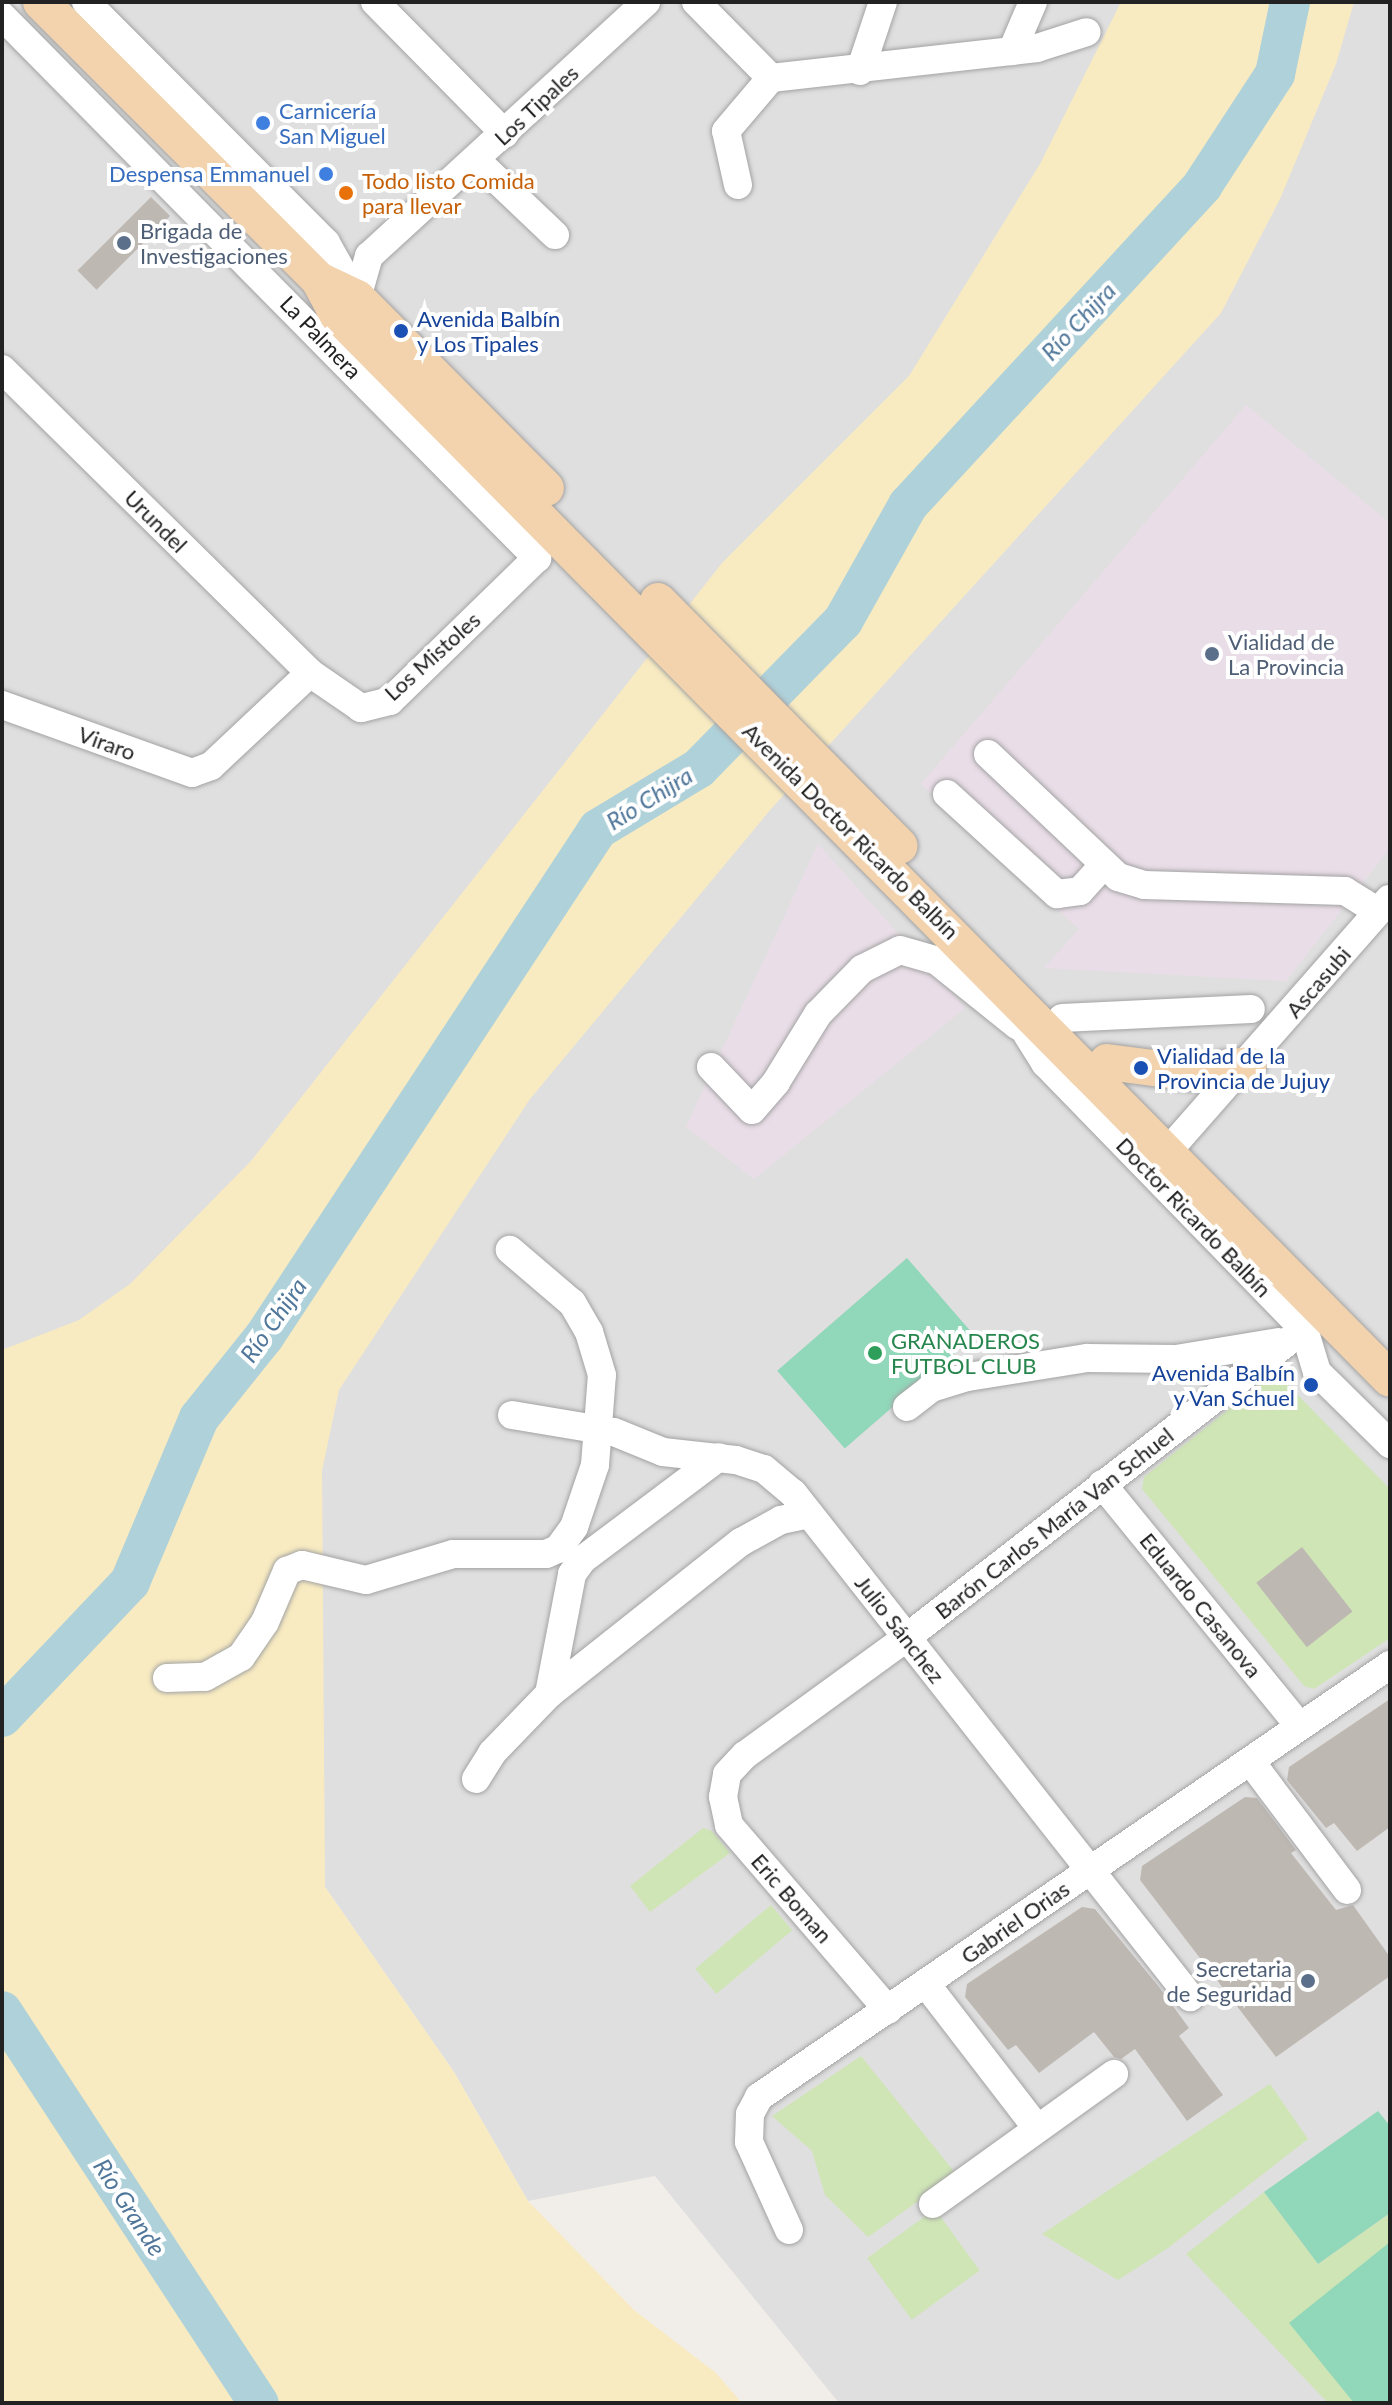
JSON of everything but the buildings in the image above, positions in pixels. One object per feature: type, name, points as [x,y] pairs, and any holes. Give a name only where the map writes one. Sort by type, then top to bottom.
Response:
[{"type":"main road","name":"Avenida Doctor Ricardo Balbín","points":[[41,2],[179,165],[347,306],[559,540],[831,791],[1107,1062],[1165,1155],[1390,1354]]},
{"type":"main road","name":"Avenida Doctor Ricardo Balbín","points":[[831,791],[1002,984],[1165,1155],[1390,1379]]},
{"type":"main road","points":[[1107,1062],[1192,1073],[1248,1065]]},
{"type":"street","points":[[86,2],[326,243],[347,306]]},
{"type":"street","points":[[375,2],[505,134]]},
{"type":"street","name":"Los Tipales","points":[[347,306],[369,256],[646,2]]},
{"type":"street","points":[[696,2],[771,78]]},
{"type":"street","points":[[860,71],[883,2]]},
{"type":"street","points":[[1012,51],[1033,2]]},
{"type":"street","name":"La Palmera","points":[[2,16],[179,165],[559,540]]},
{"type":"street","points":[[738,185],[726,131],[771,78],[860,71],[1012,51],[1087,32]]},
{"type":"street","points":[[476,160],[555,235]]},
{"type":"street","name":"Urundel","points":[[4,375],[310,673]]},
{"type":"street","name":"Los Mistoles","points":[[310,673],[361,708],[390,701],[559,540]]},
{"type":"street","name":"Viraro","points":[[2,705],[192,773],[211,766],[310,673]]},
{"type":"street","points":[[988,754],[1118,877],[1144,885],[1345,891],[1384,905]]},
{"type":"street","points":[[947,794],[1057,894],[1080,891],[1104,864]]},
{"type":"street","name":"Ascasubi","points":[[1165,1155],[1248,1065],[1384,905]]},
{"type":"street","points":[[711,1067],[752,1110],[776,1082],[818,1014],[862,969],[900,950],[936,960],[1021,1029]]},
{"type":"street","name":"Doctor Ricardo Balbín","points":[[1002,984],[1021,1029],[1045,1063],[1165,1155],[1296,1335],[1317,1372],[1390,1444]]},
{"type":"street","points":[[1062,1018],[1251,1009]]},
{"type":"street","points":[[510,1250],[572,1303],[589,1332],[602,1375],[595,1465],[574,1527],[570,1554],[572,1574],[549,1694]]},
{"type":"street","points":[[907,1407],[931,1388],[968,1377],[1087,1358],[1176,1359],[1296,1335]]},
{"type":"street","name":"Barón Carlos María Van Schuel","points":[[727,1774],[745,1755],[906,1638],[1296,1335]]},
{"type":"street","name":"Julio Sánchez","points":[[512,1415],[598,1429],[663,1452],[719,1457],[764,1469],[809,1514],[1190,1997]]},
{"type":"street","points":[[167,1678],[205,1677],[241,1657],[265,1622],[287,1571],[302,1565],[366,1580],[453,1554],[570,1554],[719,1457]]},
{"type":"street","name":"Eduardo Casanova","points":[[1102,1484],[1300,1727]]},
{"type":"street","points":[[476,1779],[492,1753],[549,1694],[741,1542],[781,1520],[809,1514]]},
{"type":"street","name":"Gabriel Orias","points":[[789,2230],[749,2142],[750,2114],[759,2097],[1390,1665]]},
{"type":"street","points":[[1251,1762],[1347,1890]]},
{"type":"street","name":"Eric Boman","points":[[727,1774],[723,1797],[729,1825],[888,2010]]},
{"type":"street","points":[[926,1984],[1036,2127]]},
{"type":"street","points":[[933,2204],[1036,2127],[1114,2074]]},
{"type":"shaded area","points":[[2,2],[1390,2],[1390,2403],[839,2403],[655,2176],[528,2201],[454,2072],[325,1887],[2,1371]]},
{"type":"shaded area","name":"Vialidad de La Provincia","points":[[1246,405],[1390,523],[1390,848],[1286,981],[1044,968],[1079,929],[921,784]]},
{"type":"shaded area","points":[[818,844],[965,1008],[754,1179],[686,1127]]},
{"type":"green space","name":"GRANADEROS FUTBOL CLUB","points":[[907,1258],[975,1336],[845,1449],[777,1371]]},
{"type":"green space","points":[[1269,1377],[1281,1378],[1390,1489],[1390,1638],[1314,1689],[1304,1686],[1142,1489],[1144,1477]]},
{"type":"green space","points":[[703,1828],[712,1831],[730,1853],[650,1912],[630,1886]]},
{"type":"green space","points":[[771,1905],[792,1930],[716,1994],[695,1969]]},
{"type":"green space","points":[[861,2056],[956,2174],[868,2237],[825,2195],[812,2151],[772,2116]]},
{"type":"green space","points":[[1270,2084],[1308,2139],[1168,2248],[1118,2280],[1042,2234]]},
{"type":"green space","points":[[1378,2111],[1390,2126],[1390,2213],[1318,2264],[1264,2192]]},
{"type":"green space","points":[[1264,2192],[1318,2264],[1390,2213],[1390,2403],[1328,2403],[1186,2254]]},
{"type":"green space","points":[[935,2209],[980,2270],[912,2320],[867,2258]]},
{"type":"green space","points":[[1390,2242],[1390,2403],[1354,2403],[1289,2323]]},
{"type":"sand","points":[[1121,2],[1354,2],[1336,64],[1280,199],[1221,313],[771,809],[530,1099],[339,1390],[322,1471],[325,1887],[454,2072],[528,2201],[634,2310],[716,2373],[742,2403],[2,2403],[2,1350],[79,1320],[130,1284],[251,1161],[722,563],[909,376],[1040,164]]},
{"type":"waterway","name":"Río Chijra","points":[[2,1717],[130,1582],[199,1418],[264,1337],[598,829],[699,768],[843,621],[908,505],[1202,186],[1275,74],[1290,2]]},
{"type":"waterway","name":"Río Grande","points":[[2,2011],[259,2403]]},
{"type":"place","name":"Carnicería San Miguel","points":[[263,123]]},
{"type":"place","name":"Despensa Emmanuel","points":[[326,174]]},
{"type":"place","name":"Todo listo Comida para llevar","points":[[346,193]]},
{"type":"place","name":"Brigada de Investigaciones","points":[[124,243]]},
{"type":"place","name":"Avenida Balbín y Los Tipales","points":[[401,331]]},
{"type":"place","name":"Vialidad de La Provincia","points":[[1212,654]]},
{"type":"place","name":"Vialidad de la Provincia de Jujuy","points":[[1141,1068]]},
{"type":"place","name":"GRANADEROS FUTBOL CLUB","points":[[875,1353]]},
{"type":"place","name":"Avenida Balbín y Van Schuel","points":[[1311,1385]]},
{"type":"place","name":"Secretaria de Seguridad","points":[[1308,1981]]}]
